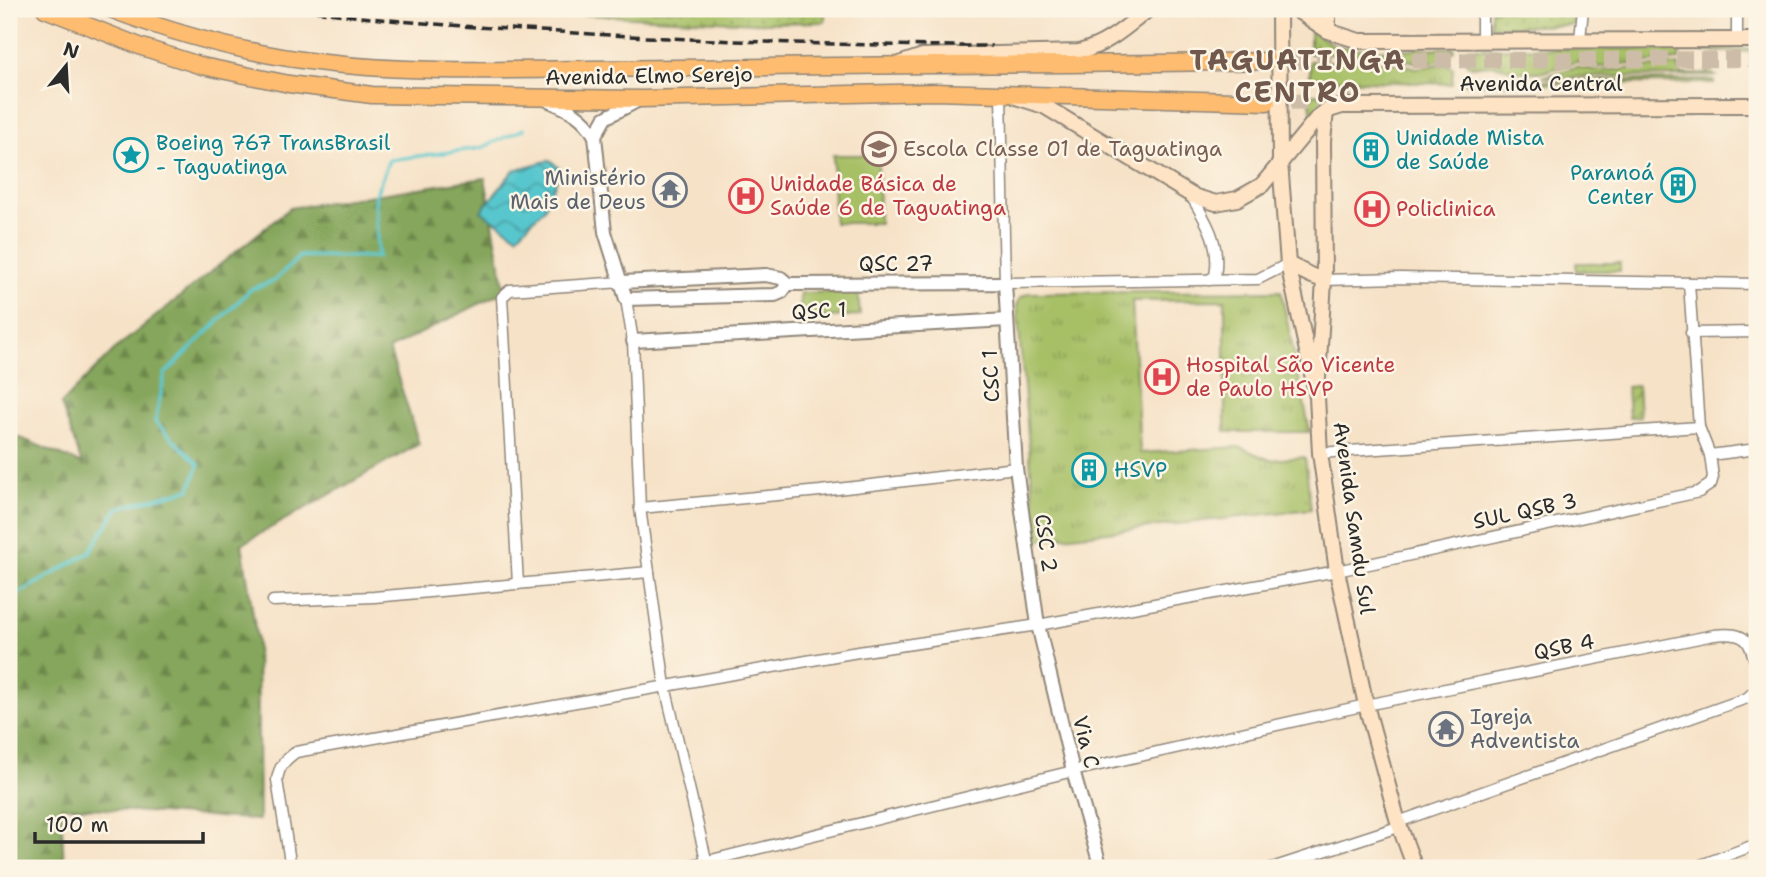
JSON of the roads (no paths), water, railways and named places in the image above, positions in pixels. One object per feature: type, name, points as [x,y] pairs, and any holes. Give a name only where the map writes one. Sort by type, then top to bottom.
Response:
[{"type":"main road","name":"Avenida Elmo Serejo","points":[[45,9],[142,47],[202,66],[289,84],[372,95],[642,99],[935,92],[1267,102]]},
{"type":"main road","name":"Avenida Elmo Serejo","points":[[110,9],[211,42],[312,61],[416,70],[1061,66],[1268,61]]},
{"type":"main road","points":[[896,65],[923,56],[1079,52],[1111,39],[1149,9]]},
{"type":"main road","name":"Avenida Samdu Sul","points":[[1279,9],[1280,162],[1288,264],[1317,397],[1320,453],[1337,570],[1366,705],[1399,824],[1415,868]]},
{"type":"main road","name":"Avenida Central","points":[[1295,9],[1328,31],[1359,41],[1757,40]]},
{"type":"main road","points":[[1328,9],[1328,31]]},
{"type":"main road","points":[[1001,94],[1044,106],[1189,194],[1216,203],[1237,199],[1262,184],[1325,111]]},
{"type":"main road","name":"Avenida Central","points":[[1325,111],[1354,105],[1757,106]]},
{"type":"main road","points":[[1317,397],[1324,280],[1325,111]]},
{"type":"main road","points":[[1288,264],[1324,280]]},
{"type":"street","points":[[1482,9],[1482,40]]},
{"type":"street","points":[[1580,39],[1583,9]]},
{"type":"street","points":[[1737,9],[1737,40]]},
{"type":"street","points":[[1001,94],[1005,283],[1258,279],[1288,264]]},
{"type":"street","points":[[544,99],[580,116],[588,123],[595,136],[605,232],[622,282],[633,341],[640,508],[665,686],[707,865]]},
{"type":"street","points":[[595,136],[606,118],[642,99]]},
{"type":"street","points":[[1189,194],[1212,232],[1217,254],[1215,276],[1209,280]]},
{"type":"street","name":"QSC 27","points":[[622,282],[765,275],[781,278],[788,284],[1005,283]]},
{"type":"street","points":[[1324,280],[1400,278],[1757,284]]},
{"type":"street","points":[[519,584],[500,304],[502,297],[510,290],[622,282]]},
{"type":"street","name":"CSC 1","points":[[1005,283],[1016,468]]},
{"type":"street","name":"QSC 27","points":[[626,299],[775,295],[782,292],[788,284]]},
{"type":"street","points":[[1689,284],[1699,427],[1710,454],[1757,449]]},
{"type":"street","name":"QSC 1","points":[[633,341],[1007,320]]},
{"type":"street","points":[[1691,333],[1757,332]]},
{"type":"street","points":[[1320,453],[1699,427]]},
{"type":"street","name":"SUL QSB 3","points":[[292,868],[277,780],[279,769],[296,752],[852,653],[1038,625],[1337,570],[1699,492],[1711,484],[1713,477],[1710,454]]},
{"type":"street","points":[[640,508],[820,491],[1016,468]]},
{"type":"street","name":"CSC 2","points":[[1016,468],[1038,625]]},
{"type":"street","points":[[273,601],[374,597],[649,572]]},
{"type":"street","name":"Via C","points":[[1038,625],[1073,771],[1101,868]]},
{"type":"street","name":"QSB 4","points":[[1366,705],[1730,633],[1745,637],[1756,659]]},
{"type":"street","points":[[1756,659],[1757,672]]},
{"type":"street","points":[[1272,868],[1746,698],[1757,689]]},
{"type":"street","points":[[679,868],[707,865],[1073,771],[1366,705]]},
{"type":"street","points":[[1693,868],[1757,844]]},
{"type":"water","points":[[550,160],[561,170],[544,209],[517,236],[481,211],[514,170]]},
{"type":"waterway","points":[[9,599],[89,553],[118,508],[190,489],[199,464],[155,422],[165,374],[251,289],[274,281],[300,256],[378,257],[375,196],[389,160],[481,148],[524,129]]},
{"type":"tunnel","points":[[1268,61],[1757,59]]},
{"type":"tunnel","points":[[1267,102],[1352,101]]},
{"type":"railway","points":[[301,9],[429,23],[613,35],[829,44],[992,46]]},
{"type":"place","name":"Escola Classe 01 de Taguatinga","points":[[879,149]]},
{"type":"place","name":"Unidade Mista de Saúde","points":[[1371,150]]},
{"type":"place","name":"Boeing 767 TransBrasil - Taguatinga","points":[[131,155]]},
{"type":"place","name":"Paranoá Center","points":[[1678,185]]},
{"type":"place","name":"Ministério Mais de Deus","points":[[670,190]]},
{"type":"place","name":"Unidade Básica de Saúde 6 de Taguatinga","points":[[746,196]]},
{"type":"place","name":"Policlinica","points":[[1372,209]]},
{"type":"place","name":"Hospital São Vicente de Paulo HSVP","points":[[1162,377]]},
{"type":"place","name":"HSVP","points":[[1089,470]]},
{"type":"place","name":"Igreja Adventista","points":[[1446,729]]},
{"type":"district","name":"TAGUATINGA CENTRO","points":[[1298,76]]}]
